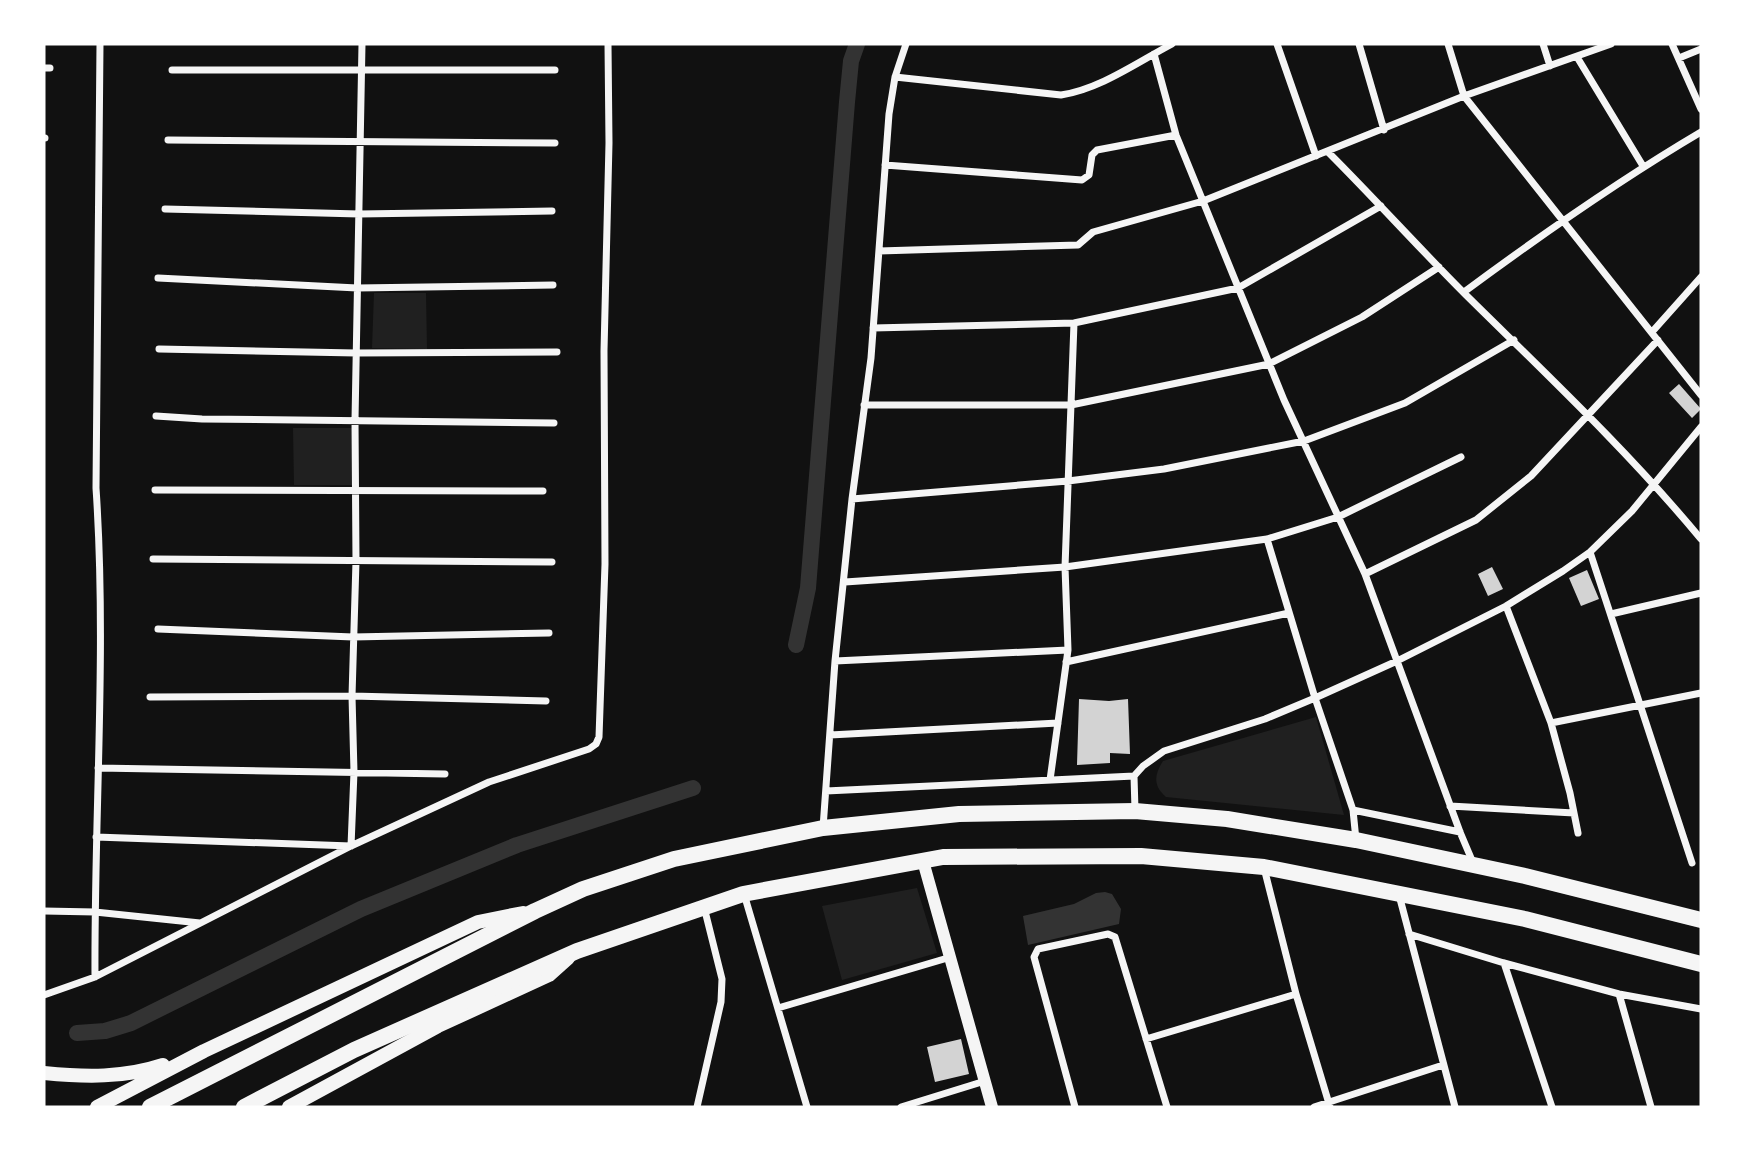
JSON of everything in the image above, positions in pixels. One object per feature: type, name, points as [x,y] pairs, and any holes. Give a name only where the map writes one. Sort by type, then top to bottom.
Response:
[{"type":"highway","points":[[150,1107],[583,889],[674,859],[823,828],[959,814],[1135,811],[1227,819],[1475,865],[1701,920]]},
{"type":"highway","points":[[244,1107],[354,1050],[577,951],[743,894],[943,857],[1141,856],[1264,867],[1525,919],[1701,964]]},
{"type":"main road","points":[[97,1107],[204,1051],[478,922],[535,911]]},
{"type":"main road","points":[[289,1107],[438,1026],[549,975],[577,951]]},
{"type":"main road","points":[[44,1073],[73,1076],[117,1075],[146,1070],[204,1051]]},
{"type":"main road","points":[[298,1107],[315,1094]]},
{"type":"street","points":[[95,977],[99,768],[100,554],[96,488],[96,349],[100,44]]},
{"type":"street","points":[[351,846],[362,44]]},
{"type":"street","points":[[44,995],[95,977],[351,846],[489,782],[589,749],[596,744],[599,737],[604,632],[608,44]]},
{"type":"street","points":[[823,828],[835,661],[873,328],[885,166],[895,78],[906,44]]},
{"type":"street","points":[[895,78],[1060,95],[1080,92],[1096,85],[1171,44]]},
{"type":"street","points":[[1277,44],[1316,156]]},
{"type":"street","points":[[1359,44],[1384,130]]},
{"type":"street","points":[[1448,44],[1464,96],[1701,395]]},
{"type":"street","points":[[1543,44],[1550,66]]},
{"type":"street","points":[[879,251],[1078,245],[1093,232],[1203,201],[1464,96],[1612,44]]},
{"type":"street","points":[[1672,44],[1701,109]]},
{"type":"street","points":[[1679,58],[1701,48]]},
{"type":"street","points":[[1154,54],[1176,135],[1269,364],[1365,573],[1460,832],[1475,865]]},
{"type":"street","points":[[1577,57],[1643,166]]},
{"type":"street","points":[[172,70],[555,70]]},
{"type":"street","points":[[1464,292],[1562,220],[1643,166],[1701,132]]},
{"type":"street","points":[[885,166],[1082,180],[1089,174],[1092,155],[1097,150],[1176,135]]},
{"type":"street","points":[[168,140],[555,144]]},
{"type":"street","points":[[1328,152],[1439,267],[1590,414],[1655,483],[1701,538]]},
{"type":"street","points":[[873,328],[1074,323],[1238,288],[1381,206]]},
{"type":"street","points":[[165,209],[359,214],[552,211]]},
{"type":"street","points":[[864,405],[1071,405],[1269,364],[1363,317],[1439,267]]},
{"type":"street","points":[[1652,332],[1701,277]]},
{"type":"street","points":[[158,278],[357,288],[553,285]]},
{"type":"street","points":[[1049,780],[1068,650],[1065,567],[1074,323]]},
{"type":"street","points":[[852,499],[1068,481],[1164,469],[1304,441],[1405,403],[1514,340]]},
{"type":"street","points":[[1365,573],[1476,520],[1531,476],[1658,340]]},
{"type":"street","points":[[159,349],[356,353],[557,352]]},
{"type":"street","points":[[156,416],[554,423]]},
{"type":"street","points":[[1135,811],[1135,776],[1143,766],[1164,751],[1265,719],[1397,661],[1506,606],[1590,552],[1632,511],[1701,427]]},
{"type":"street","points":[[845,582],[1065,567],[1267,539],[1338,517],[1461,457]]},
{"type":"street","points":[[155,490],[542,491]]},
{"type":"street","points":[[1267,539],[1315,698],[1353,810],[1356,841]]},
{"type":"street","points":[[1590,552],[1692,863]]},
{"type":"street","points":[[153,559],[552,562]]},
{"type":"street","points":[[1611,614],[1701,593]]},
{"type":"street","points":[[1506,606],[1551,723],[1578,833]]},
{"type":"street","points":[[1066,662],[1289,613]]},
{"type":"street","points":[[158,629],[353,637],[549,633]]},
{"type":"street","points":[[835,661],[1068,650]]},
{"type":"street","points":[[1551,723],[1701,693]]},
{"type":"street","points":[[150,697],[352,696],[546,702]]},
{"type":"street","points":[[830,735],[1058,723]]},
{"type":"street","points":[[99,768],[445,774]]},
{"type":"street","points":[[826,791],[1135,776]]},
{"type":"street","points":[[1451,806],[1574,813]]},
{"type":"street","points":[[1353,810],[1460,832]]},
{"type":"street","points":[[96,837],[351,846]]},
{"type":"street","points":[[923,861],[992,1107]]},
{"type":"street","points":[[1264,867],[1296,994],[1330,1105]]},
{"type":"street","points":[[743,894],[807,1107]]},
{"type":"street","points":[[1399,894],[1455,1107]]},
{"type":"street","points":[[697,1107],[721,1002],[722,979],[704,906]]},
{"type":"street","points":[[44,911],[95,912],[201,923]]},
{"type":"street","points":[[1075,1107],[1034,957],[1038,948],[1108,934],[1115,937],[1167,1107]]},
{"type":"street","points":[[1409,934],[1619,994],[1701,1009]]},
{"type":"street","points":[[778,1009],[951,957]]},
{"type":"street","points":[[1504,963],[1552,1107]]},
{"type":"street","points":[[1146,1038],[1296,994]]},
{"type":"street","points":[[1619,994],[1651,1107]]},
{"type":"street","points":[[1314,1107],[1330,1105],[1443,1065]]},
{"type":"street","points":[[901,1107],[985,1081]]},
{"type":"shaded area","points":[[374,293],[426,293],[427,349],[372,348]]},
{"type":"shaded area","points":[[293,428],[352,428],[352,485],[294,485]]},
{"type":"shaded area","points":[[1316,717],[1344,815],[1166,797],[1159,789],[1157,776],[1163,761]]},
{"type":"shaded area","points":[[917,888],[937,953],[842,980],[822,906]]},
{"type":"shaded area","points":[[1096,893],[1112,894],[1121,909],[1119,924],[1028,945],[1023,916],[1074,904]]},
{"type":"building","points":[[1679,384],[1701,409],[1692,418],[1669,393]]},
{"type":"building","points":[[1492,567],[1503,589],[1488,596],[1478,574]]},
{"type":"building","points":[[1587,570],[1599,599],[1581,606],[1569,578]]},
{"type":"building","points":[[1079,699],[1128,699],[1130,754],[1110,753],[1110,763],[1077,765]]},
{"type":"building","points":[[961,1039],[969,1074],[935,1082],[927,1047]]},
{"type":"waterway","points":[[796,645],[808,588],[847,102],[851,61],[857,44]]},
{"type":"waterway","points":[[77,1033],[105,1031],[131,1023],[361,909],[517,845],[693,788]]}]
